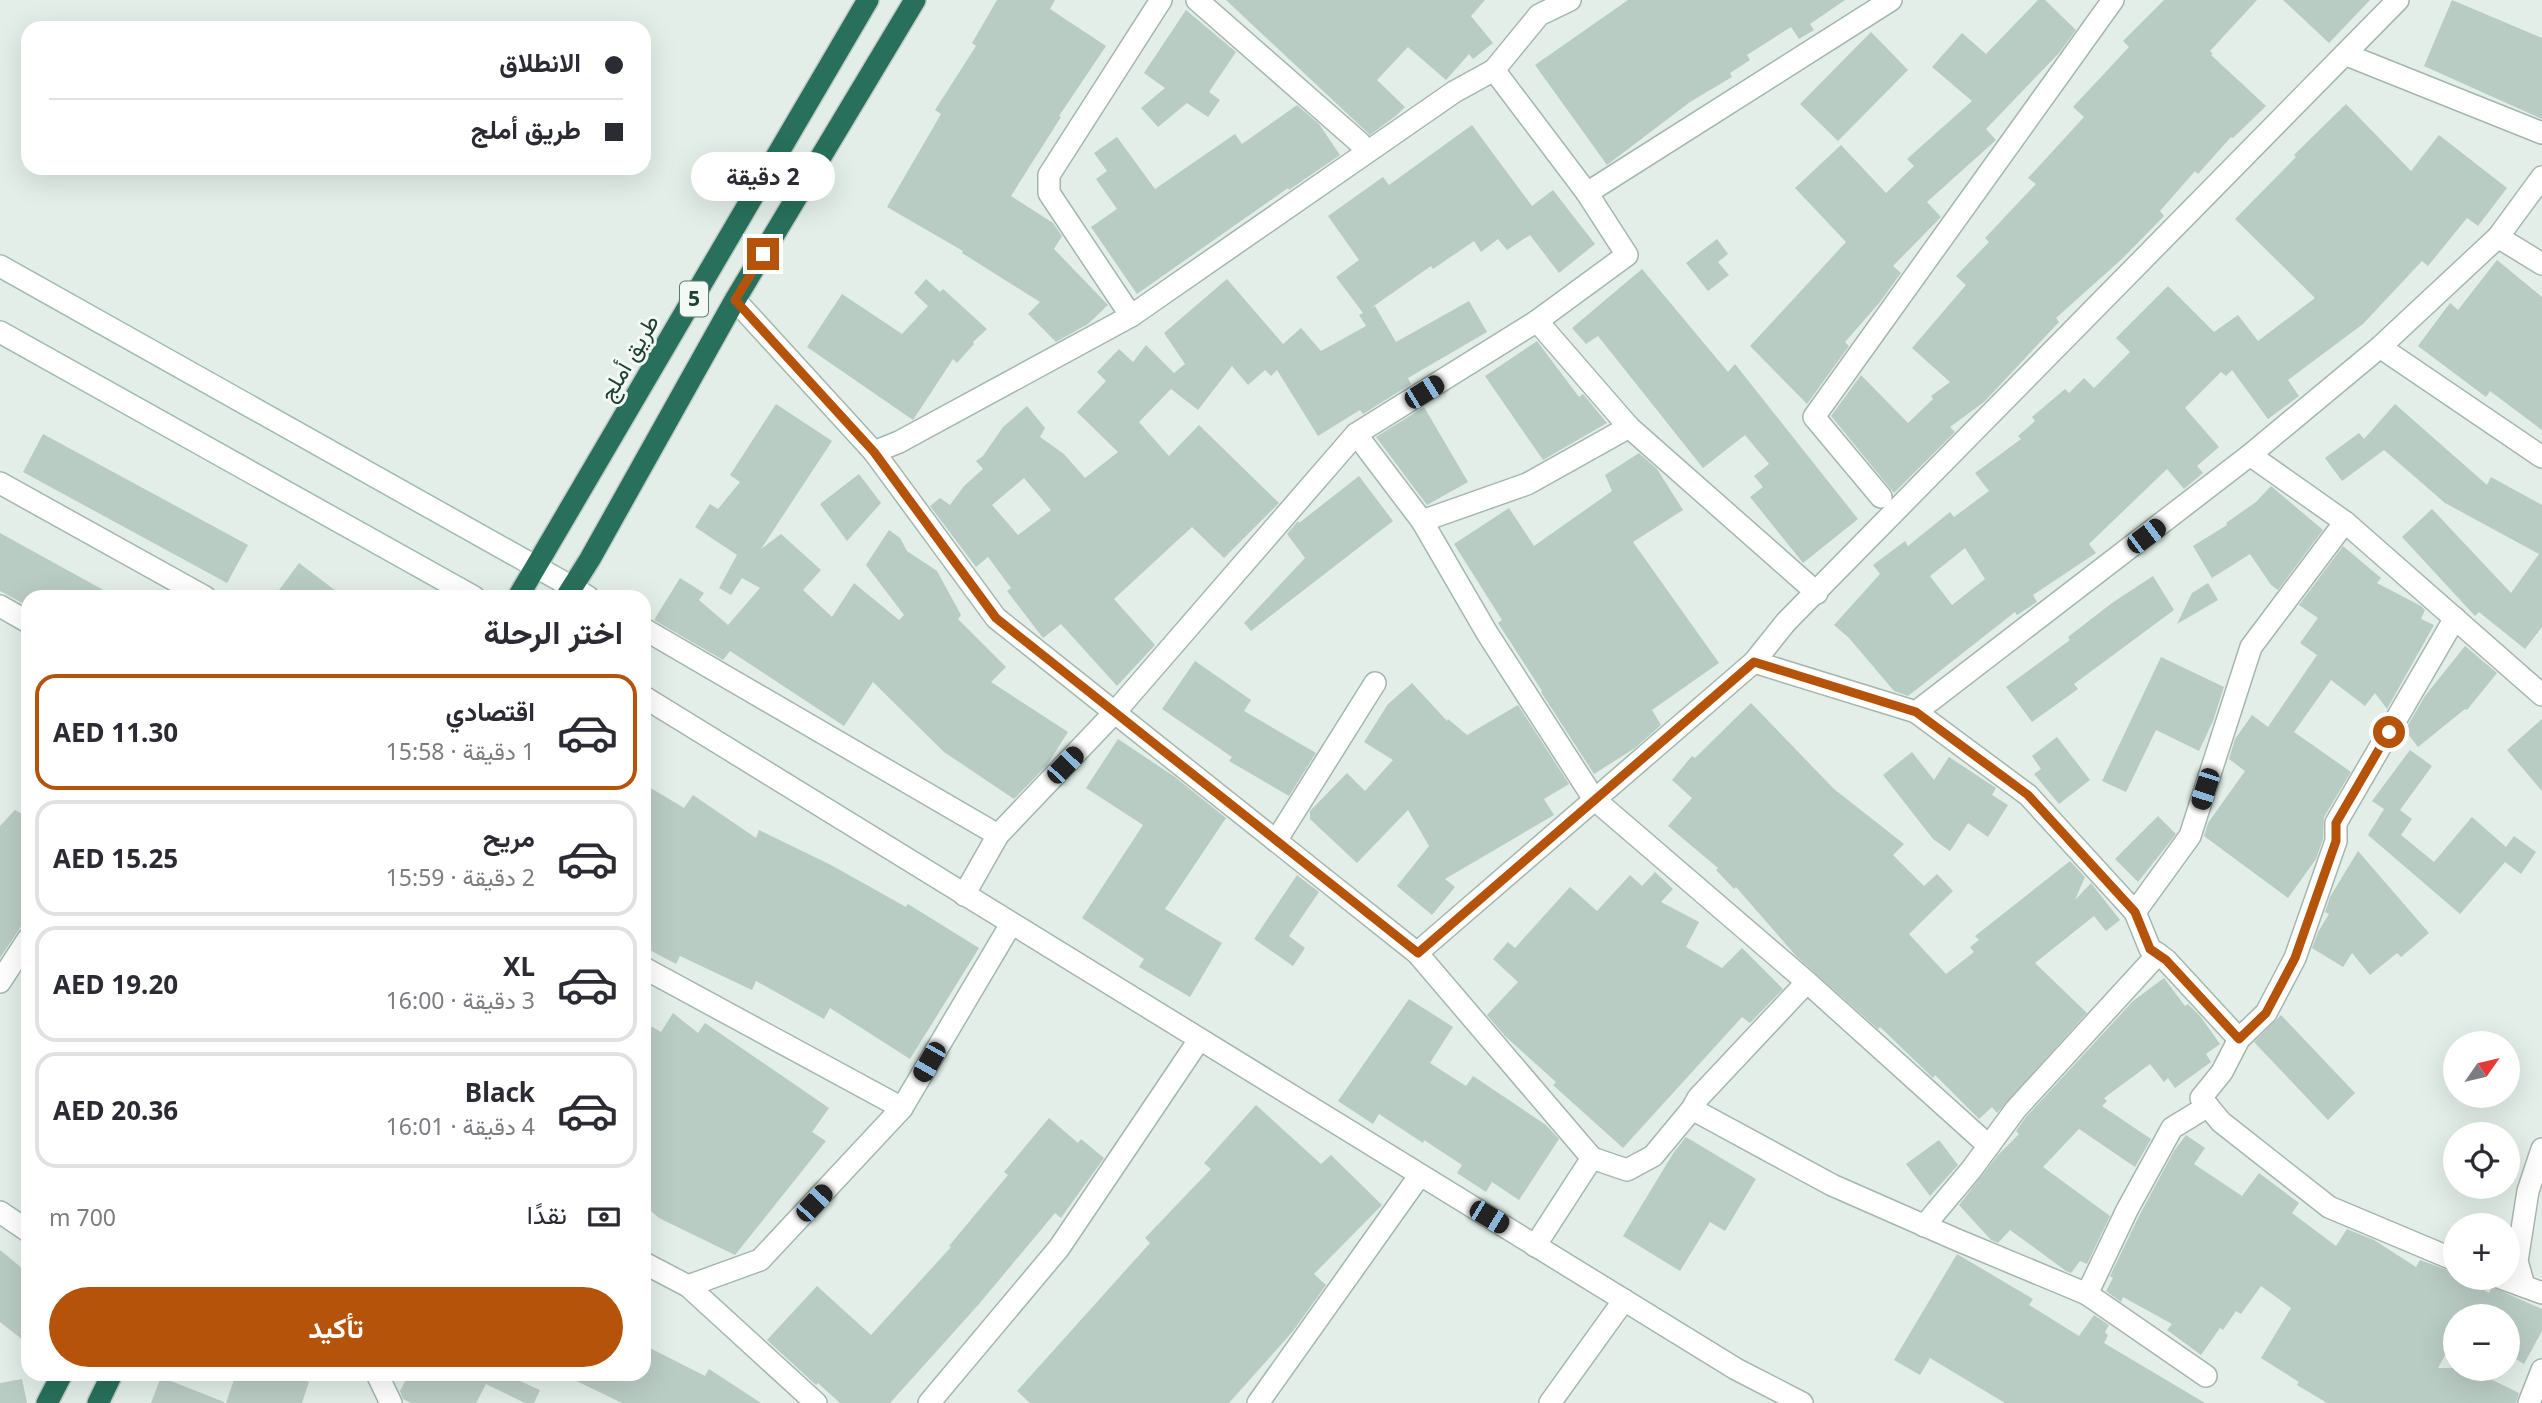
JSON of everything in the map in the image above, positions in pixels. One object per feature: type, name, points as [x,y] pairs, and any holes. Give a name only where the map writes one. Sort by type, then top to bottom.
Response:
[{"type":"highway","name":"طريق أملج","points":[[522,590],[868,0]]},
{"type":"highway","name":"5","points":[[578,590],[735,300],[915,0]]},
{"type":"highway","points":[[47,1403],[58,1381]]},
{"type":"highway","points":[[98,1403],[109,1381]]},
{"type":"street","points":[[1132,316],[1049,192],[1048,175],[1161,0]]},
{"type":"street","points":[[1197,0],[1360,143]]},
{"type":"street","points":[[874,452],[899,442],[1132,316],[1454,92],[1494,70],[1532,8],[1570,0]]},
{"type":"street","points":[[1587,193],[1891,0]]},
{"type":"street","points":[[1881,497],[1814,417],[2113,0]]},
{"type":"street","points":[[1418,953],[1754,662],[1786,622],[2399,0]]},
{"type":"street","points":[[2347,55],[2542,133]]},
{"type":"street","points":[[964,895],[998,835],[1115,712],[1356,435],[1537,321],[1627,255],[1587,193],[1494,70]]},
{"type":"street","points":[[1916,712],[2250,456],[2381,347],[2498,237],[2542,177]]},
{"type":"street","points":[[2498,237],[2542,264]]},
{"type":"street","points":[[0,266],[536,567],[570,590]]},
{"type":"street","points":[[735,300],[874,452],[996,618],[1418,953],[1592,1158],[1627,1170],[1653,1156],[1698,1098],[1807,982]]},
{"type":"street","points":[[1537,321],[1629,427],[1816,593]]},
{"type":"street","points":[[0,332],[461,590]]},
{"type":"street","points":[[2381,347],[2542,457]]},
{"type":"street","points":[[1422,521],[1527,484],[1629,427]]},
{"type":"street","points":[[1356,435],[1422,521],[1487,633],[1594,799],[1807,982],[1989,1146]]},
{"type":"street","points":[[2250,456],[2345,522],[2542,695]]},
{"type":"street","points":[[0,483],[192,590]]},
{"type":"street","points":[[2135,912],[2190,836],[2250,647],[2345,522]]},
{"type":"street","points":[[0,606],[21,618]]},
{"type":"street","points":[[2443,1255],[2329,1207],[2221,1122],[2201,1098],[2222,1072],[2239,1039],[2266,1013],[2295,958],[2336,841],[2336,823],[2455,618]]},
{"type":"street","points":[[651,633],[998,835]]},
{"type":"street","points":[[1754,662],[1916,712],[2028,795],[2135,912],[2150,949],[2166,960],[2239,1039]]},
{"type":"street","points":[[1276,841],[1375,683]]},
{"type":"street","points":[[651,702],[1736,1369],[1802,1403]]},
{"type":"street","points":[[688,1286],[760,1260],[902,1108],[1011,924]]},
{"type":"street","points":[[0,982],[21,950]]},
{"type":"street","points":[[1924,1226],[2016,1109],[2158,954]]},
{"type":"street","points":[[651,972],[902,1108]]},
{"type":"street","points":[[929,1403],[1059,1248],[1199,1040]]},
{"type":"street","points":[[2087,1294],[2127,1210],[2172,1128],[2208,1106]]},
{"type":"street","points":[[1692,1109],[1832,1185],[2087,1294],[2206,1376]]},
{"type":"street","points":[[2533,1289],[2517,1261],[2528,1191],[2542,1149]]},
{"type":"street","points":[[1535,1246],[1592,1158]]},
{"type":"street","points":[[1258,1403],[1420,1175]]},
{"type":"street","points":[[0,1212],[21,1226]]},
{"type":"street","points":[[651,1267],[688,1286],[816,1403]]},
{"type":"street","points":[[1550,1403],[1624,1300]]},
{"type":"street","points":[[2529,1403],[2542,1370]]},
{"type":"street","points":[[380,1381],[391,1403]]},
{"type":"building","points":[[997,0],[1055,0],[1050,9],[1106,46],[1059,116],[1061,117],[1011,196],[1053,223],[1062,236],[1054,249],[1108,305],[1088,324],[1056,342],[1028,314],[1040,302],[962,253],[963,251],[887,207],[941,114],[935,110],[976,46],[972,43]]},
{"type":"building","points":[[1226,0],[1485,0],[1471,16],[1493,43],[1473,59],[1469,54],[1446,80],[1408,47],[1377,80],[1405,107],[1370,135]]},
{"type":"building","points":[[1628,0],[1845,0],[1810,24],[1814,30],[1799,39],[1791,27],[1747,55],[1750,60],[1730,73],[1732,77],[1690,102],[1607,165],[1535,65]]},
{"type":"building","points":[[2038,0],[2045,0],[2076,30],[2059,53],[1986,129],[1996,140],[1927,202],[1941,217],[1893,266],[1901,273],[1845,342],[1849,346],[1807,404],[1750,346],[1846,242],[1795,188],[1841,145],[1886,193],[1914,166],[1907,159],[1972,101],[1932,67],[1962,33],[1986,54]]},
{"type":"building","points":[[2164,0],[2257,0],[2210,51],[2213,54],[2211,55],[2266,106],[2231,137],[2198,174],[2195,171],[2160,211],[2164,216],[2123,258],[2056,318],[2059,322],[1984,402],[1950,427],[1955,432],[1894,493],[1831,416],[1861,375],[1908,423],[1933,399],[1931,396],[1950,382],[1912,348],[1966,285],[1956,276],[1989,242],[1985,238],[2036,184],[2028,178],[2084,117],[2073,107],[2129,47],[2123,41]]},
{"type":"building","points":[[2283,0],[2370,0],[2329,43]]},
{"type":"building","points":[[2452,0],[2542,38],[2542,119],[2424,66]]},
{"type":"building","points":[[1186,10],[1236,52],[1209,92],[1220,100],[1208,117],[1187,103],[1158,127],[1141,108],[1165,88],[1144,73]]},
{"type":"building","points":[[1871,32],[1908,70],[1838,141],[1800,104]]},
{"type":"building","points":[[2346,104],[2411,171],[2439,135],[2507,188],[2478,226],[2467,218],[2428,266],[2422,261],[2363,324],[2288,380],[2299,396],[2268,419],[2232,370],[2226,376],[2221,372],[2185,408],[2219,447],[2197,466],[2203,473],[2184,489],[2167,469],[2089,544],[2096,553],[2033,595],[2037,602],[2017,615],[2015,612],[1908,696],[1894,691],[1849,638],[1834,625],[1880,574],[1873,565],[1905,541],[1908,546],[1950,512],[1954,517],[1989,491],[1975,473],[2021,439],[2018,436],[2035,421],[2032,417],[2065,389],[2069,393],[2084,378],[2094,388],[2130,352],[2116,338],[2168,286],[2214,332],[2238,315],[2258,341],[2315,298],[2235,219],[2296,157],[2294,155]],"holes":[[[1965,548],[1985,579],[1952,605],[1930,576]]]},
{"type":"building","points":[[1297,105],[1319,124],[1340,155],[1289,190],[1288,188],[1137,294],[1091,227],[1117,209],[1096,179],[1107,171],[1094,153],[1117,137],[1155,189],[1235,134],[1242,144]]},
{"type":"building","points":[[1472,125],[1532,206],[1553,190],[1595,244],[1559,273],[1530,235],[1507,250],[1498,239],[1481,252],[1474,241],[1433,269],[1431,266],[1371,308],[1375,306],[1396,342],[1469,301],[1487,332],[1408,378],[1411,384],[1363,414],[1360,410],[1318,436],[1277,370],[1271,376],[1265,370],[1248,385],[1232,366],[1198,410],[1171,389],[1139,422],[1169,456],[1199,425],[1279,503],[1224,558],[1192,527],[1114,599],[1155,645],[1117,686],[1061,624],[1043,638],[1007,591],[1011,588],[988,557],[976,567],[930,506],[940,498],[950,505],[964,486],[983,469],[976,461],[983,456],[1003,427],[1027,406],[1045,428],[1040,437],[1064,454],[1085,478],[1118,452],[1077,412],[1106,381],[1097,372],[1119,349],[1133,362],[1146,345],[1174,373],[1185,364],[1164,333],[1227,279],[1283,344],[1301,328],[1321,351],[1366,326],[1359,315],[1363,313],[1336,277],[1359,260],[1328,216],[1383,177],[1389,185]],"holes":[[[1024,478],[1051,510],[1018,535],[992,505]]]},
{"type":"building","points":[[1717,239],[1728,254],[1718,262],[1729,275],[1708,291],[1686,263]]},
{"type":"building","points":[[2497,260],[2542,297],[2542,430],[2490,391],[2486,397],[2418,346],[2450,303],[2458,310]]},
{"type":"building","points":[[1642,269],[1728,372],[1735,364],[1858,519],[1803,563],[1750,497],[1763,487],[1754,476],[1769,464],[1745,435],[1703,468],[1598,336],[1586,344],[1572,328]]},
{"type":"building","points":[[926,279],[940,292],[943,289],[987,329],[957,363],[953,359],[913,420],[807,347],[842,294],[902,334],[928,306],[914,293]]},
{"type":"building","points":[[1537,341],[1579,397],[1583,394],[1607,423],[1543,460],[1485,376]]},
{"type":"building","points":[[776,404],[832,441],[761,549],[781,534],[821,570],[803,590],[832,617],[854,583],[899,620],[904,615],[866,565],[889,530],[900,538],[907,551],[937,571],[961,615],[958,619],[1006,667],[991,682],[1068,732],[1047,765],[1014,799],[944,752],[873,682],[844,726],[730,651],[723,660],[654,620],[680,578],[704,593],[699,600],[728,625],[760,588],[742,578],[731,595],[719,588],[737,555],[695,527],[710,504],[718,509],[740,482],[730,475]]},
{"type":"building","points":[[2395,404],[2487,485],[2491,477],[2542,505],[2542,627],[2525,649],[2479,612],[2475,616],[2402,537],[2432,509],[2511,593],[2539,554],[2445,503],[2384,450],[2342,481],[2325,458],[2359,433],[2364,439]]},
{"type":"building","points":[[1424,407],[1468,482],[1427,505],[1376,437]]},
{"type":"building","points":[[43,434],[248,545],[227,583],[23,472]]},
{"type":"building","points":[[1639,453],[1657,469],[1683,510],[1633,542],[1719,663],[1652,710],[1661,725],[1635,748],[1594,774],[1498,623],[1502,620],[1454,544],[1509,508],[1534,546],[1612,491],[1605,475]]},
{"type":"building","points":[[859,474],[881,503],[847,541],[820,504]]},
{"type":"building","points":[[1359,476],[1393,521],[1251,631],[1244,623],[1305,558],[1287,534],[1298,521],[1299,523]]},
{"type":"building","points":[[2271,486],[2323,530],[2278,590],[2271,585],[2250,554],[2212,578],[2193,546],[2227,525],[2226,523],[2256,502]]},
{"type":"building","points":[[0,533],[103,590],[21,590],[21,602],[0,591]]},
{"type":"building","points":[[2343,546],[2381,578],[2377,583],[2421,606],[2425,610],[2421,619],[2434,625],[2387,709],[2375,693],[2365,706],[2331,680],[2294,732],[2351,772],[2324,817],[2323,839],[2316,859],[2288,898],[2204,836],[2208,823],[2245,771],[2229,759],[2235,739],[2252,715],[2268,727],[2317,655],[2300,643],[2318,618],[2299,605]]},
{"type":"building","points":[[299,563],[335,590],[279,590]]},
{"type":"building","points":[[2153,576],[2174,610],[2074,684],[2078,689],[2032,722],[2006,687],[2070,640],[2068,637],[2112,603]]},
{"type":"building","points":[[2208,583],[2218,600],[2177,624],[2192,593]]},
{"type":"building","points":[[2465,646],[2497,673],[2467,710],[2418,747],[2405,730],[2425,696]]},
{"type":"building","points":[[2161,657],[2224,687],[2213,721],[2199,751],[2156,730],[2126,792],[2102,781]]},
{"type":"building","points":[[1195,661],[1251,700],[1244,711],[1316,753],[1289,796],[1229,761],[1232,757],[1162,709]]},
{"type":"building","points":[[1412,683],[1447,721],[1448,719],[1467,735],[1518,705],[1569,784],[1544,799],[1554,815],[1445,879],[1455,887],[1432,915],[1397,886],[1429,846],[1408,810],[1357,863],[1310,819],[1310,811],[1347,773],[1365,791],[1393,760],[1364,742],[1388,704]]},
{"type":"building","points":[[1751,703],[1834,789],[1904,844],[1893,855],[1924,886],[1937,874],[1953,891],[1909,934],[1946,974],[1974,952],[1970,947],[1979,940],[1975,936],[2070,861],[2085,877],[2075,900],[2091,883],[2120,920],[2106,931],[2094,916],[2035,963],[2087,1013],[1997,1113],[1992,1107],[1979,1119],[1935,1075],[1933,1078],[1880,1027],[1878,1029],[1796,956],[1736,887],[1734,889],[1716,870],[1718,868],[1668,826],[1692,798],[1672,780],[1692,756],[1695,758]]},
{"type":"building","points":[[2542,719],[2542,791],[2507,750]]},
{"type":"building","points":[[2057,737],[2090,780],[2059,804],[2034,774],[2041,769],[2032,756]]},
{"type":"building","points":[[1118,739],[1175,777],[1226,818],[1165,909],[1222,943],[1190,997],[1139,967],[1144,959],[1082,918],[1143,825],[1086,788]]},
{"type":"building","points":[[2410,750],[2432,766],[2400,810],[2412,819],[2401,835],[2434,862],[2472,817],[2506,847],[2514,836],[2536,852],[2521,874],[2505,862],[2460,914],[2368,835],[2384,809],[2372,801]]},
{"type":"building","points":[[1912,752],[1934,780],[1949,757],[1996,788],[1992,795],[2008,805],[1988,837],[1968,823],[1950,851],[1933,839],[1883,775]]},
{"type":"building","points":[[651,788],[684,808],[693,795],[756,838],[759,830],[831,865],[906,907],[908,904],[979,948],[910,1059],[830,1008],[824,1019],[756,981],[752,990],[680,956],[676,964],[651,951]]},
{"type":"building","points":[[15,810],[21,813],[21,926],[0,958],[0,826]]},
{"type":"building","points":[[2158,816],[2176,834],[2138,882],[2115,859]]},
{"type":"building","points":[[2358,851],[2429,933],[2401,957],[2397,953],[2370,975],[2352,953],[2343,967],[2312,948],[2329,914],[2325,912],[2330,897]]},
{"type":"building","points":[[1655,872],[1673,889],[1661,902],[1699,922],[1686,947],[1722,968],[1742,948],[1783,989],[1750,1023],[1742,1017],[1623,1148],[1553,1085],[1556,1082],[1505,1036],[1487,1015],[1518,982],[1493,959],[1508,942],[1515,948],[1570,887],[1597,911],[1630,875],[1642,886]]},
{"type":"building","points":[[1297,875],[1319,892],[1289,936],[1305,948],[1293,966],[1254,939]]},
{"type":"building","points":[[2164,978],[2185,1006],[2188,1004],[2200,1016],[2220,1044],[2206,1054],[2211,1062],[2175,1088],[2168,1078],[2164,1082],[2150,1064],[2104,1098],[2107,1101],[2102,1106],[2151,1139],[2135,1167],[2079,1129],[2043,1167],[2110,1216],[2087,1264],[2080,1261],[2071,1273],[2066,1271],[2010,1230],[1998,1243],[1991,1240],[1959,1205],[1998,1155],[2019,1134],[2016,1131],[2026,1117],[2133,1001]]},
{"type":"building","points":[[1409,999],[1453,1027],[1430,1063],[1466,1086],[1473,1076],[1546,1125],[1559,1139],[1519,1200],[1492,1182],[1486,1192],[1457,1173],[1462,1165],[1424,1140],[1423,1143],[1379,1114],[1373,1124],[1338,1101]]},
{"type":"building","points":[[673,1013],[698,1033],[705,1023],[829,1108],[812,1132],[826,1141],[735,1255],[659,1218],[651,1211],[651,1026],[661,1032]]},
{"type":"building","points":[[2281,1015],[2355,1093],[2328,1120],[2254,1042]]},
{"type":"building","points":[[1256,1105],[1321,1164],[1331,1155],[1382,1205],[1314,1274],[1326,1285],[1293,1331],[1229,1403],[1030,1403],[1017,1391],[1150,1243],[1145,1238],[1211,1169],[1204,1163]]},
{"type":"building","points":[[1049,1118],[1078,1143],[1081,1139],[1104,1158],[1061,1218],[1055,1213],[979,1304],[890,1403],[840,1403],[767,1340],[817,1286],[871,1335],[951,1247],[949,1246],[1008,1175],[1004,1172]]},
{"type":"building","points":[[2186,1135],[2205,1148],[2194,1164],[2242,1196],[2259,1173],[2299,1203],[2292,1213],[2336,1246],[2347,1229],[2374,1240],[2416,1267],[2420,1260],[2443,1269],[2443,1290],[2484,1290],[2489,1293],[2490,1290],[2499,1290],[2542,1309],[2542,1331],[2524,1364],[2520,1362],[2520,1304],[2443,1304],[2443,1359],[2438,1368],[2443,1368],[2443,1381],[2495,1381],[2519,1393],[2516,1403],[2327,1403],[2261,1358],[2291,1308],[2261,1286],[2241,1314],[2236,1311],[2223,1330],[2220,1328],[2201,1355],[2167,1330],[2172,1324],[2123,1297],[2121,1302],[2106,1291],[2113,1278],[2110,1276],[2139,1216],[2174,1151]]},
{"type":"building","points":[[1686,1137],[1756,1179],[1725,1231],[1710,1222],[1680,1271],[1623,1236]]},
{"type":"building","points":[[1939,1140],[1958,1165],[1930,1196],[1906,1164]]},
{"type":"building","points":[[0,1250],[21,1267],[21,1338],[0,1322]]},
{"type":"building","points":[[1957,1254],[2033,1299],[2029,1305],[2079,1336],[2094,1315],[2109,1325],[2104,1343],[2205,1403],[2005,1403],[1930,1358],[1920,1375],[1894,1360]]},
{"type":"building","points":[[651,1349],[705,1376],[709,1369],[761,1403],[622,1403],[576,1381],[651,1381]]},
{"type":"building","points":[[21,1379],[27,1403],[0,1403],[0,1383]]},
{"type":"building","points":[[159,1381],[171,1381],[224,1402],[224,1403],[151,1403]]},
{"type":"building","points":[[234,1381],[309,1382],[302,1403],[226,1403]]},
{"type":"building","points":[[405,1381],[520,1381],[540,1390],[534,1403],[525,1403],[486,1384],[476,1403],[411,1403],[403,1399],[400,1391]]},
{"type":"route","points":[[763,254],[735,300],[874,452],[996,618],[1418,953],[1754,662],[1916,712],[2028,795],[2135,912],[2150,949],[2166,960],[2239,1039],[2266,1013],[2295,958],[2336,841],[2336,823],[2389,732]]}]
